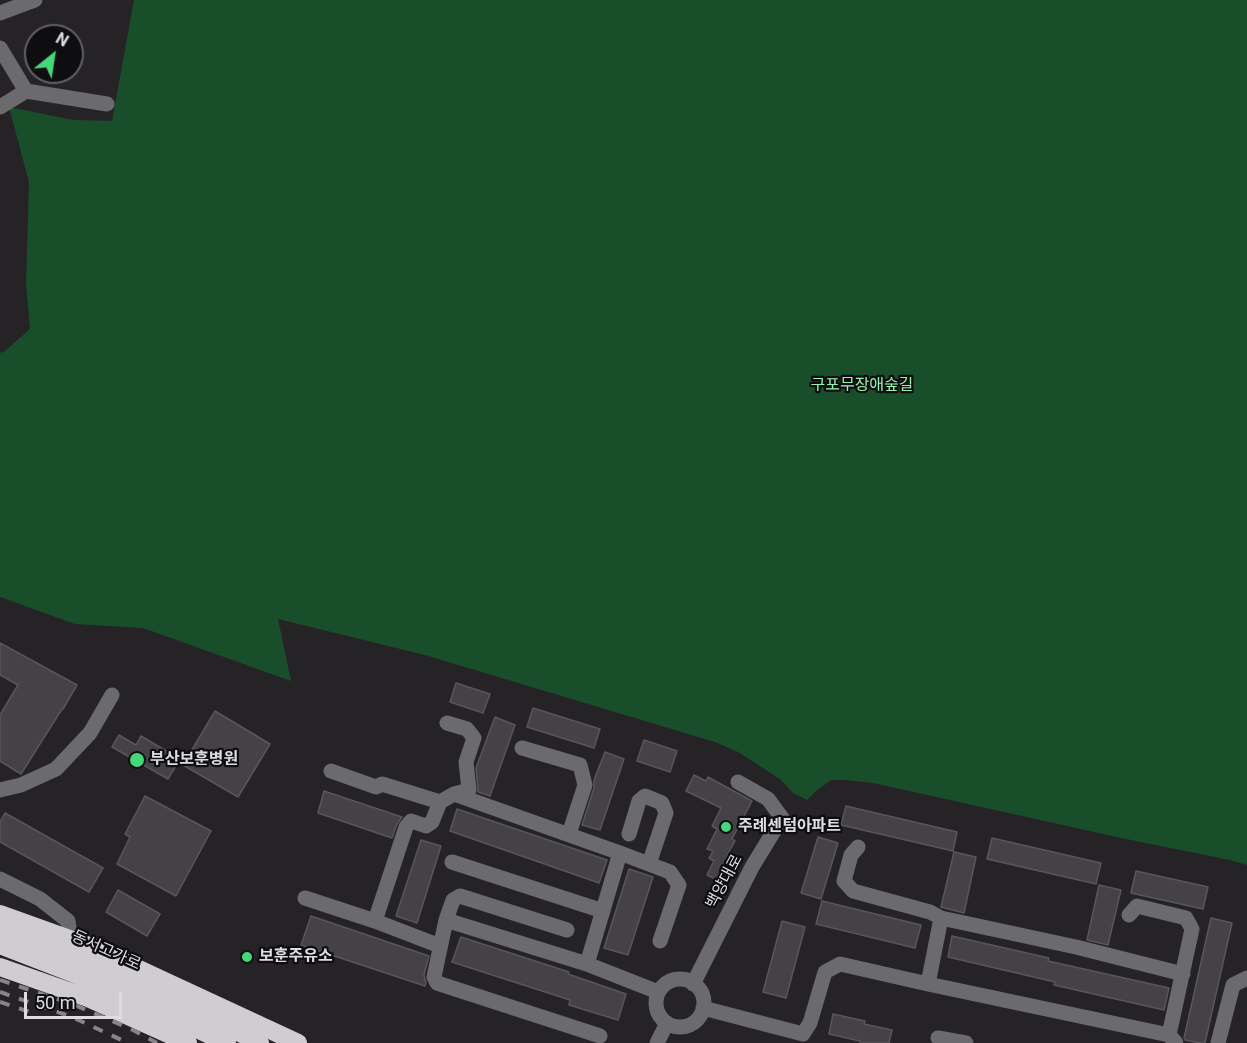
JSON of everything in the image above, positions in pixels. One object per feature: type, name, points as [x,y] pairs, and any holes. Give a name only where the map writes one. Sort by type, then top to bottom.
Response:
[{"type":"highway","points":[[0,914],[89,946],[298,1043]]},
{"type":"highway","name":"동서고가로","points":[[0,929],[60,951],[260,1043]]},
{"type":"highway","name":"동서고가로","points":[[0,945],[93,981],[227,1043]]},
{"type":"highway","points":[[0,967],[88,998],[188,1043]]},
{"type":"street","points":[[0,13],[35,0]]},
{"type":"street","points":[[0,48],[26,91]]},
{"type":"street","points":[[0,107],[26,91],[107,104]]},
{"type":"street","points":[[0,790],[56,769],[90,733],[112,694]]},
{"type":"street","points":[[375,921],[406,827],[411,821],[426,826],[432,822],[440,802],[454,794],[469,790],[466,762],[474,738],[467,729],[447,723]]},
{"type":"street","points":[[522,748],[580,765],[585,784],[569,834]]},
{"type":"street","points":[[331,771],[376,787],[382,784],[440,802]]},
{"type":"street","name":"백양대로","points":[[693,984],[752,867],[782,818],[768,799],[738,782]]},
{"type":"street","points":[[454,794],[670,872],[679,885],[660,941]]},
{"type":"street","points":[[629,834],[639,801],[645,796],[662,803],[666,813],[649,864]]},
{"type":"street","points":[[858,848],[852,855],[844,881],[853,891],[930,912],[941,918],[1076,947],[1183,974]]},
{"type":"street","points":[[587,964],[620,853]]},
{"type":"street","points":[[452,862],[603,911]]},
{"type":"street","points":[[0,879],[40,899],[68,921],[72,949]]},
{"type":"street","points":[[567,930],[460,896],[453,900],[446,920],[434,978],[437,983],[600,1036]]},
{"type":"street","points":[[305,898],[440,946]]},
{"type":"street","points":[[703,1008],[803,1039],[825,972],[840,964],[1172,1039],[1192,929],[1186,918],[1137,906],[1129,915]]},
{"type":"street","points":[[928,984],[941,918]]},
{"type":"street","points":[[446,920],[587,964],[658,992]]},
{"type":"street","points":[[1218,1043],[1233,985],[1247,978]]},
{"type":"street","points":[[678,979],[693,984],[702,994],[703,1008],[700,1015],[689,1025],[674,1026],[667,1023],[656,1006],[658,992],[670,981],[678,979]]},
{"type":"street","points":[[657,1043],[667,1023]]},
{"type":"street","points":[[938,1038],[966,1043]]},
{"type":"green space","name":"구포무장애숲길","points":[[134,0],[1247,0],[1247,865],[873,783],[831,780],[807,800],[793,793],[780,779],[738,752],[715,742],[425,655],[278,619],[291,681],[143,628],[75,624],[0,597],[0,353],[30,329],[26,284],[29,182],[9,107],[73,120],[112,121]]},
{"type":"building","points":[[0,643],[77,685],[21,774],[0,761],[0,715],[18,685],[0,675]]},
{"type":"building","points":[[456,683],[490,694],[483,713],[450,702]]},
{"type":"building","points":[[533,708],[600,729],[594,748],[527,727]]},
{"type":"building","points":[[215,711],[270,744],[238,797],[183,765]]},
{"type":"building","points":[[495,717],[515,725],[490,796],[478,792],[476,768]]},
{"type":"building","points":[[119,735],[136,745],[141,736],[180,759],[168,779],[112,747]]},
{"type":"building","points":[[644,740],[677,751],[670,772],[637,761]]},
{"type":"building","points":[[605,752],[624,759],[600,830],[582,825],[594,788],[594,780]]},
{"type":"building","name":"주례센텀아파트","points":[[694,775],[706,781],[708,777],[752,801],[732,839],[735,841],[726,857],[729,858],[717,880],[707,875],[714,861],[709,858],[713,851],[707,849],[717,829],[712,826],[721,808],[686,791]]},
{"type":"building","points":[[324,791],[402,817],[392,838],[318,813]]},
{"type":"building","points":[[145,796],[211,831],[176,896],[117,864],[130,837],[125,834]]},
{"type":"building","points":[[846,806],[957,832],[953,851],[841,825]]},
{"type":"building","points":[[457,809],[607,860],[599,883],[450,831]]},
{"type":"building","points":[[5,813],[103,868],[89,892],[0,842],[0,822]]},
{"type":"building","points":[[818,837],[838,843],[821,899],[801,893]]},
{"type":"building","points":[[992,838],[1101,863],[1096,884],[987,859]]},
{"type":"building","points":[[421,840],[441,846],[417,923],[396,916]]},
{"type":"building","points":[[954,852],[976,857],[964,913],[941,907]]},
{"type":"building","points":[[629,869],[653,877],[628,955],[604,948]]},
{"type":"building","points":[[1136,871],[1208,887],[1203,909],[1131,893]]},
{"type":"building","points":[[1099,885],[1121,890],[1108,945],[1087,940]]},
{"type":"building","points":[[118,890],[160,914],[147,936],[106,912]]},
{"type":"building","points":[[822,901],[921,925],[915,948],[816,924]]},
{"type":"building","points":[[311,916],[429,956],[424,975],[425,986],[301,945]]},
{"type":"building","points":[[1211,918],[1232,923],[1205,1043],[1200,1043],[1184,1038]]},
{"type":"building","points":[[782,921],[805,927],[786,998],[763,992]]},
{"type":"building","points":[[952,936],[1049,958],[1048,961],[1169,988],[1164,1010],[1054,985],[1055,982],[948,957]]},
{"type":"building","points":[[461,937],[569,972],[568,974],[626,994],[618,1020],[569,1005],[570,1000],[452,962]]},
{"type":"building","points":[[833,1014],[892,1030],[889,1043],[860,1043],[860,1041],[829,1034]]},
{"type":"railway","points":[[0,980],[75,1005],[157,1043]]},
{"type":"railway","points":[[0,992],[72,1017],[128,1043]]},
{"type":"railway","points":[[0,1002],[30,1012]]},
{"type":"place","name":"부산보훈병원","points":[[137,760]]},
{"type":"place","name":"주례센텀아파트","points":[[726,827]]},
{"type":"place","name":"보훈주유소","points":[[247,957]]}]
